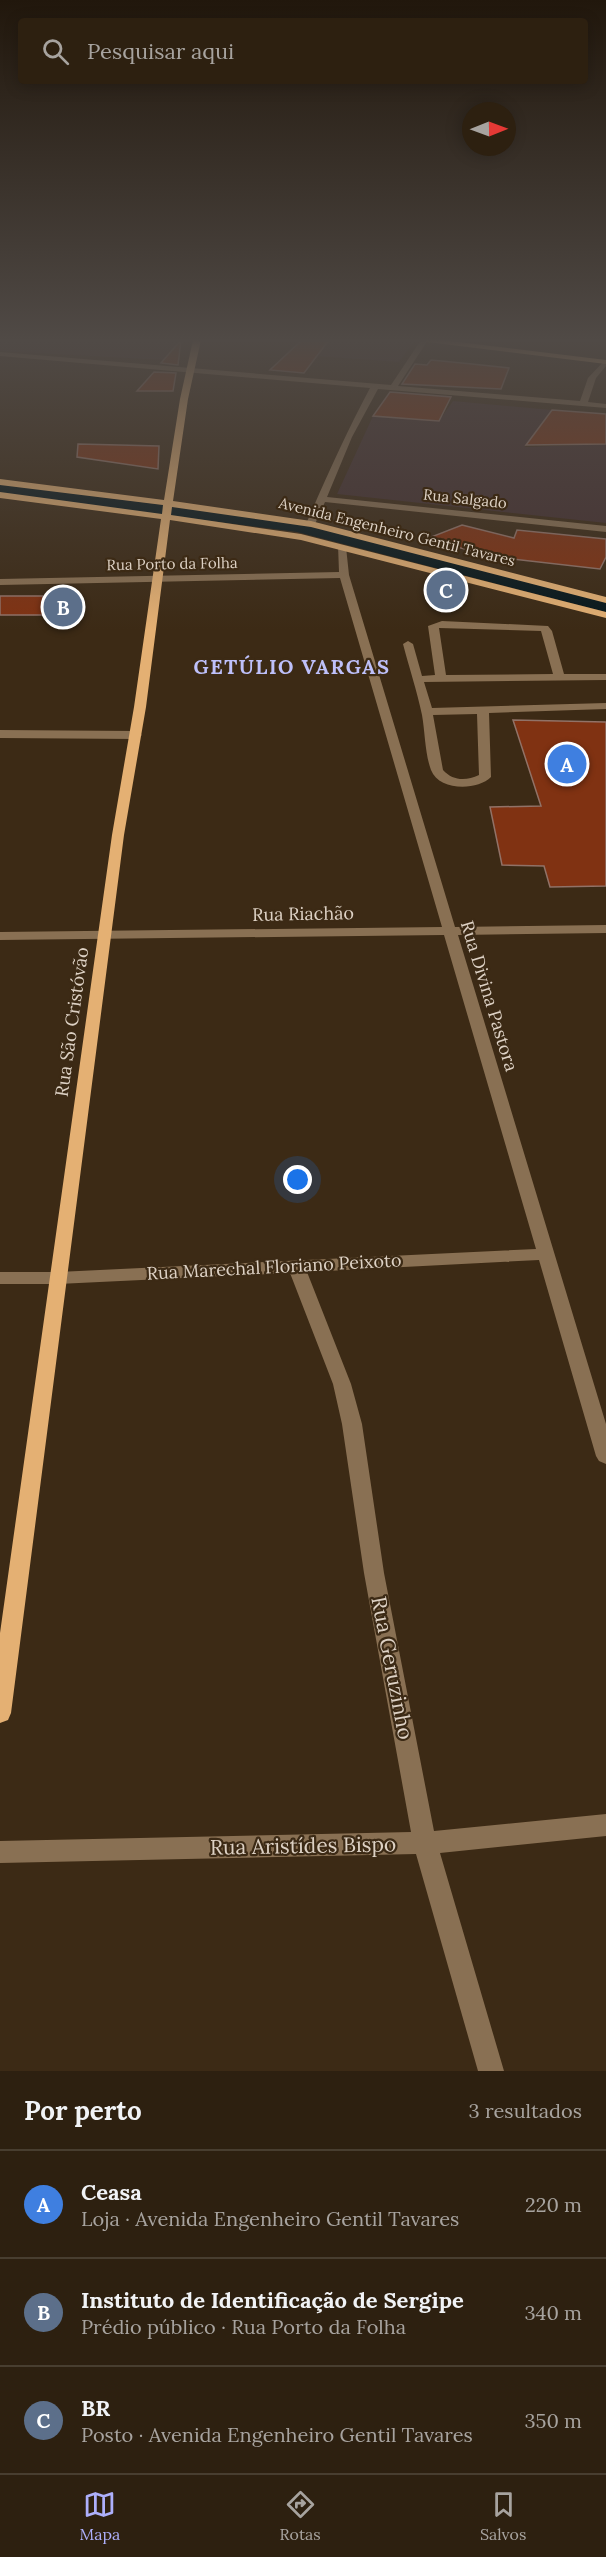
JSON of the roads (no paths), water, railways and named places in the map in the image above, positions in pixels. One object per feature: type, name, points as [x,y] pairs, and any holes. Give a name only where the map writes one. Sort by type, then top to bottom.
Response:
[{"type":"main road","name":"Rua São Cristóvão","points":[[0,1713],[104,934],[118,835],[136,735],[178,437]]},
{"type":"main road","name":"Avenida Engenheiro Gentil Tavares","points":[[0,482],[311,524],[606,600]]},
{"type":"main road","name":"Avenida Engenheiro Gentil Tavares","points":[[0,495],[262,530],[341,547],[606,615]]},
{"type":"street","points":[[311,524],[348,437]]},
{"type":"street","name":"Rua Salgado","points":[[321,499],[606,529]]},
{"type":"street","name":"Rua Divina Pastora","points":[[341,547],[344,575],[606,1456]]},
{"type":"street","name":"Rua Porto da Folha","points":[[0,582],[344,575]]},
{"type":"street","points":[[441,679],[433,626],[442,624],[544,628],[547,631],[560,678]]},
{"type":"street","points":[[408,644],[427,712],[437,770],[446,781],[459,783],[485,777],[483,711]]},
{"type":"street","points":[[418,679],[606,678]]},
{"type":"street","points":[[427,712],[606,706]]},
{"type":"street","points":[[0,734],[136,735]]},
{"type":"street","name":"Rua Riachão","points":[[0,936],[606,929]]},
{"type":"street","name":"Rua Marechal Floriano Peixoto","points":[[0,1278],[58,1278],[547,1254]]},
{"type":"street","name":"Rua Geruzinho","points":[[296,1266],[342,1384],[352,1424],[374,1573],[425,1843],[491,2071]]},
{"type":"street","name":"Rua Aristídes Bispo","points":[[0,1852],[425,1843],[606,1825]]},
{"type":"waterway","points":[[0,489],[297,527],[606,606]]},
{"type":"place","name":"BR","points":[[446,590]]},
{"type":"place","name":"Instituto de Identificação de Sergipe","points":[[63,607]]},
{"type":"place","name":"Ceasa","points":[[567,764]]},
{"type":"district","name":"GETÚLIO VARGAS","points":[[292,667]]}]
